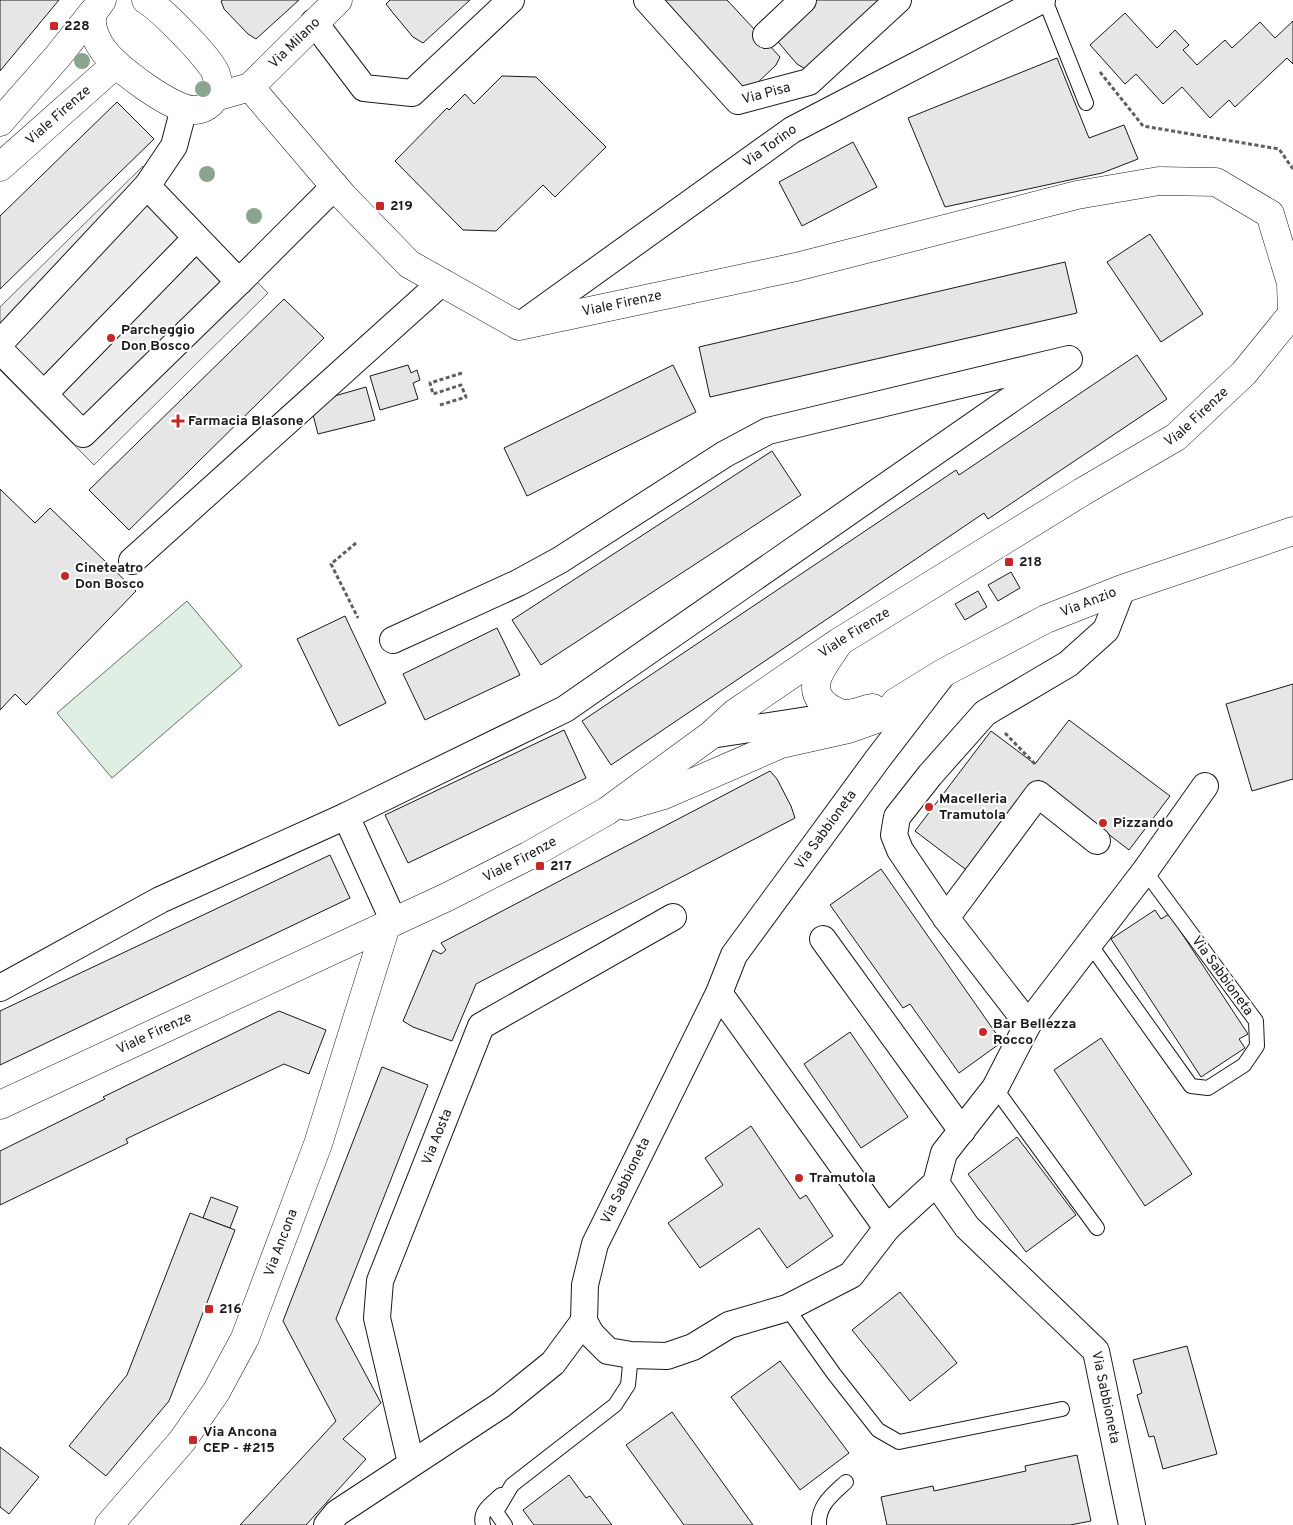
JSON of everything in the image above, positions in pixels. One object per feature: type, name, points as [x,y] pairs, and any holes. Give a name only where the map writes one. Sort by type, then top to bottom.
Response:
[{"type":"main road","points":[[146,0],[163,12],[205,58],[216,85]]},
{"type":"main road","name":"Via Milano","points":[[184,108],[203,109],[210,104],[216,85],[250,87],[338,0]]},
{"type":"main road","points":[[98,6],[92,23],[97,39],[104,50],[116,64],[163,98],[184,108]]},
{"type":"main road","points":[[0,122],[58,56],[98,6]]},
{"type":"main road","name":"Viale Firenze","points":[[0,167],[116,64]]},
{"type":"main road","points":[[250,87],[335,186],[409,264],[519,326]]},
{"type":"main road","name":"Viale Firenze","points":[[0,1105],[390,924],[528,856],[608,812],[711,735],[735,714],[839,642],[1082,492],[1176,437],[1244,373],[1292,314],[1291,283],[1270,214],[1216,182],[1159,181],[1077,195],[796,267],[519,326]]},
{"type":"main road","name":"Via Anzio","points":[[896,702],[944,673],[1046,620],[1122,589],[1293,531]]},
{"type":"main road","points":[[839,642],[820,671],[815,687],[820,700],[833,710],[846,714],[896,702]]},
{"type":"main road","points":[[608,812],[664,795],[782,744],[848,729],[885,716],[896,702]]},
{"type":"main road","name":"Via Ancona","points":[[110,1525],[182,1441],[216,1392],[245,1338],[318,1144],[390,924]]},
{"type":"street","points":[[314,22],[364,88],[412,93],[511,0]]},
{"type":"street","name":"Via Pisa","points":[[647,0],[738,100],[809,82],[898,0]]},
{"type":"street","points":[[766,35],[802,0]]},
{"type":"street","name":"Via Torino","points":[[519,326],[792,130],[1043,0]]},
{"type":"street","points":[[0,343],[147,186],[174,146],[184,108]]},
{"type":"street","points":[[147,186],[239,282]]},
{"type":"street","points":[[0,350],[83,434],[335,186]]},
{"type":"street","points":[[44,394],[196,238]]},
{"type":"street","points":[[132,560],[442,282]]},
{"type":"street","points":[[0,988],[160,900],[346,816],[565,709],[1069,359],[768,431],[725,454],[560,560],[518,583],[393,640]]},
{"type":"street","points":[[1028,1024],[946,918],[900,850],[894,835],[897,817],[930,775],[985,713],[1068,664],[1106,630],[1122,589]]},
{"type":"street","name":"Via Sabbioneta","points":[[584,1321],[585,1285],[595,1244],[719,993],[734,954],[877,760],[944,673]]},
{"type":"street","points":[[711,735],[846,714]]},
{"type":"street","points":[[326,1525],[337,1513],[501,1405],[553,1363],[584,1321],[591,1334],[608,1351],[631,1355],[666,1356],[693,1347],[729,1325],[787,1308],[851,1275],[887,1228],[936,1183],[944,1153],[995,1088],[1028,1024],[1145,871],[1205,786]]},
{"type":"street","points":[[946,918],[1038,794],[1096,841]]},
{"type":"street","points":[[346,816],[390,924]]},
{"type":"street","name":"Via Aosta","points":[[411,1463],[377,1318],[380,1281],[481,1026],[673,917]]},
{"type":"street","points":[[823,938],[962,1131]]},
{"type":"street","points":[[719,993],[887,1228]]},
{"type":"street","name":"Via Sabbioneta","points":[[936,1183],[967,1227],[1096,1352],[1132,1525]]},
{"type":"lane","points":[[1043,0],[1086,103]]},
{"type":"lane","name":"Via Sabbioneta","points":[[1089,943],[1191,1086],[1208,1088],[1244,1065],[1257,1046],[1256,1021],[1145,871]]},
{"type":"lane","points":[[995,1088],[1097,1228]]},
{"type":"lane","points":[[787,1308],[834,1374],[878,1430],[899,1442],[1062,1409]]},
{"type":"lane","points":[[483,1525],[484,1510],[512,1485],[615,1405],[628,1385],[631,1355]]},
{"type":"lane","points":[[819,1525],[818,1514],[827,1499],[846,1482]]},
{"type":"lane","points":[[506,1525],[496,1512],[512,1485]]},
{"type":"path","points":[[1097,68],[1142,126],[1279,149],[1293,169]]},
{"type":"path","points":[[440,405],[466,397],[461,384],[433,394],[430,383],[462,373]]},
{"type":"path","points":[[356,543],[331,564],[358,618]]},
{"type":"path","points":[[985,713],[1035,764]]},
{"type":"green space","points":[[187,601],[242,666],[112,778],[57,713]]},
{"type":"shaded area","name":"Parcheggio Don Bosco","points":[[143,166],[268,293],[94,465],[0,370],[0,307]]},
{"type":"building","points":[[0,0],[59,0],[0,71]]},
{"type":"building","points":[[299,0],[256,39],[248,34],[224,9],[221,1]]},
{"type":"building","points":[[390,0],[470,0],[423,43],[413,37],[386,4]]},
{"type":"building","points":[[656,0],[727,0],[780,57],[776,65],[752,88],[743,93]]},
{"type":"building","points":[[809,0],[886,0],[809,71],[797,64],[773,33]]},
{"type":"building","points":[[1125,13],[1157,48],[1175,30],[1189,45],[1183,50],[1197,65],[1225,40],[1232,48],[1260,22],[1275,38],[1293,21],[1293,64],[1287,58],[1235,107],[1229,100],[1210,118],[1182,87],[1163,104],[1136,74],[1125,84],[1090,45]]},
{"type":"building","points":[[1057,58],[1089,138],[1124,125],[1138,159],[1102,173],[945,207],[908,118]]},
{"type":"building","points":[[502,76],[536,77],[606,147],[555,197],[543,185],[496,231],[463,230],[395,161],[447,108],[449,110],[465,94],[474,104]]},
{"type":"building","points":[[117,102],[154,139],[0,289],[0,216]]},
{"type":"building","points":[[853,142],[877,187],[802,226],[779,182]]},
{"type":"building","points":[[1150,234],[1203,314],[1161,342],[1107,262]]},
{"type":"building","points":[[1065,262],[1077,313],[710,397],[699,347]]},
{"type":"building","points":[[284,299],[324,338],[129,530],[89,490]]},
{"type":"building","points":[[1137,355],[1167,399],[988,519],[984,513],[611,765],[582,721],[956,470],[959,475]]},
{"type":"building","points":[[408,365],[411,373],[417,370],[420,380],[413,383],[418,399],[380,410],[370,376]]},
{"type":"building","points":[[673,365],[696,412],[527,496],[504,448]]},
{"type":"building","points":[[366,387],[375,420],[318,434],[310,403]]},
{"type":"building","points":[[772,451],[801,495],[541,665],[512,620]]},
{"type":"building","points":[[0,489],[35,523],[50,508],[136,591],[26,705],[15,694],[0,710]]},
{"type":"building","points":[[1011,572],[1020,588],[998,601],[988,585]]},
{"type":"building","points":[[978,591],[987,607],[965,620],[955,604]]},
{"type":"building","points":[[345,616],[386,703],[339,726],[297,639]]},
{"type":"building","points":[[497,628],[520,675],[425,720],[403,674]]},
{"type":"building","points":[[1293,684],[1293,779],[1252,791],[1226,704]]},
{"type":"building","points":[[1069,720],[1170,796],[1129,850],[1038,780],[969,872],[915,831],[991,731],[1035,764]]},
{"type":"building","points":[[564,730],[586,778],[408,863],[385,815]]},
{"type":"building","points":[[770,771],[777,779],[795,818],[476,984],[452,1041],[413,1027],[403,1021],[433,950],[441,954],[446,950],[441,943]]},
{"type":"building","points":[[330,855],[350,898],[0,1065],[0,1011]]},
{"type":"building","points":[[881,869],[1002,1042],[959,1073],[910,1004],[903,1008],[830,905]]},
{"type":"building","points":[[1155,910],[1161,919],[1169,914],[1248,1034],[1239,1039],[1245,1048],[1201,1077],[1111,939]]},
{"type":"building","points":[[279,1011],[326,1030],[309,1074],[284,1064],[126,1139],[128,1143],[0,1205],[0,1151],[105,1099],[103,1097]]},
{"type":"building","points":[[850,1032],[908,1117],[861,1148],[804,1064]]},
{"type":"building","points":[[1101,1038],[1192,1174],[1145,1206],[1054,1070]]},
{"type":"building","points":[[382,1067],[428,1085],[336,1319],[381,1403],[343,1439],[366,1459],[306,1525],[240,1525],[336,1421],[283,1321]]},
{"type":"building","points":[[751,1126],[800,1199],[806,1195],[833,1236],[787,1268],[759,1228],[700,1268],[668,1223],[723,1185],[705,1158]]},
{"type":"building","points":[[1017,1137],[1076,1215],[1026,1252],[968,1174]]},
{"type":"building","points":[[211,1197],[238,1207],[230,1228],[203,1218]]},
{"type":"building","points":[[190,1213],[235,1230],[169,1401],[106,1476],[69,1446],[127,1375]]},
{"type":"building","points":[[900,1292],[957,1363],[910,1401],[852,1330]]},
{"type":"building","points":[[1187,1346],[1217,1454],[1163,1469],[1154,1436],[1149,1437],[1137,1395],[1142,1393],[1133,1360]]},
{"type":"building","points":[[780,1361],[849,1453],[800,1490],[731,1397]]},
{"type":"building","points":[[672,1412],[753,1525],[684,1525],[626,1445]]},
{"type":"building","points":[[0,1447],[39,1477],[9,1514],[0,1507]]},
{"type":"building","points":[[1077,1455],[1091,1521],[1070,1525],[887,1525],[881,1497],[933,1486],[934,1491],[1026,1471],[1025,1466]]},
{"type":"building","points":[[569,1475],[586,1498],[590,1496],[612,1525],[534,1525],[523,1510]]},
{"type":"place","name":"228","points":[[54,26]]},
{"type":"place","name":"219","points":[[380,206]]},
{"type":"place","name":"Parcheggio Don Bosco","points":[[111,338]]},
{"type":"place","name":"Farmacia Blasone","points":[[178,421]]},
{"type":"place","name":"218","points":[[1009,562]]},
{"type":"place","name":"Cineteatro Don Bosco","points":[[65,576]]},
{"type":"place","name":"Macelleria Tramutola","points":[[929,807]]},
{"type":"place","name":"Pizzando","points":[[1103,823]]},
{"type":"place","name":"217","points":[[540,866]]},
{"type":"place","name":"Bar Bellezza Rocco","points":[[983,1032]]},
{"type":"place","name":"Tramutola","points":[[799,1178]]},
{"type":"place","name":"216","points":[[209,1309]]},
{"type":"place","name":"Via Ancona CEP - #215","points":[[193,1440]]}]
